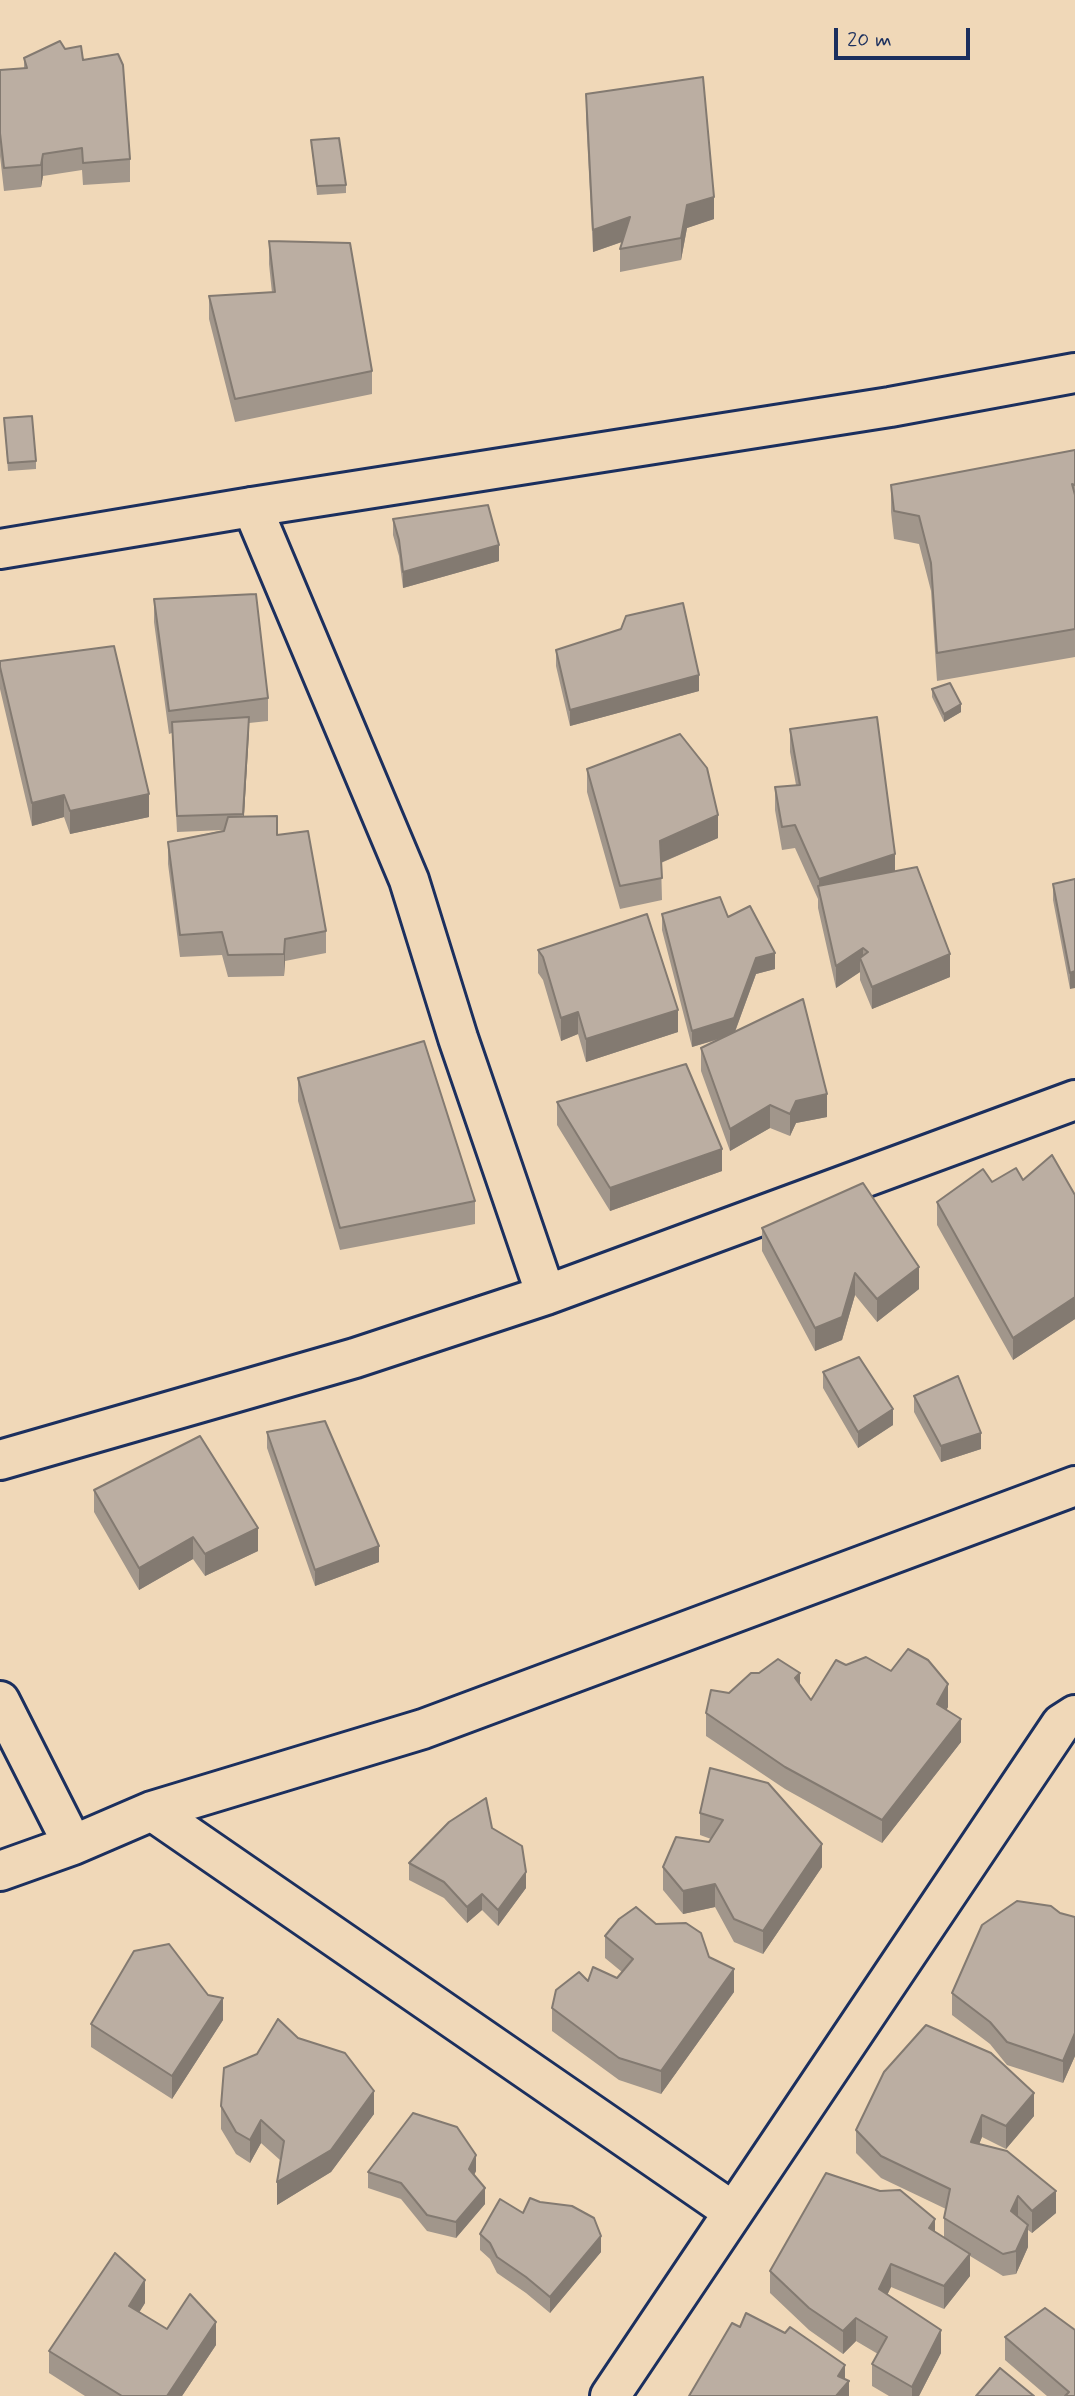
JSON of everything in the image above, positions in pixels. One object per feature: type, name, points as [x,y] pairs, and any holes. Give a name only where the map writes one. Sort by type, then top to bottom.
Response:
[{"type":"street","points":[[0,549],[890,407],[1075,373]]},
{"type":"street","points":[[253,507],[409,880],[458,1038],[546,1294]]},
{"type":"street","points":[[0,1460],[355,1357],[546,1294],[1075,1100]]},
{"type":"street","points":[[0,1871],[73,1845],[152,1811],[423,1729],[1075,1486]]},
{"type":"street","points":[[0,1701],[73,1845]]},
{"type":"street","points":[[610,2396],[1061,1724],[1075,1714]]},
{"type":"street","points":[[152,1811],[732,2211]]},
{"type":"building","points":[[60,41],[65,49],[81,46],[83,60],[118,54],[123,65],[130,159],[83,163],[82,148],[43,154],[41,165],[4,168],[0,133],[0,70],[27,68],[24,58]]},
{"type":"building","points":[[703,77],[714,197],[687,205],[681,238],[620,249],[630,217],[593,230],[586,94]]},
{"type":"building","points":[[339,138],[346,185],[317,186],[311,140]]},
{"type":"building","points":[[269,241],[350,243],[372,371],[235,399],[209,296],[275,292]]},
{"type":"building","points":[[32,416],[36,461],[8,463],[4,418]]},
{"type":"building","points":[[1075,450],[1075,485],[1072,484],[1075,495],[1075,629],[937,653],[931,563],[919,516],[894,511],[891,485]]},
{"type":"building","points":[[488,505],[499,545],[403,572],[393,519]]},
{"type":"building","points":[[256,594],[268,698],[169,711],[154,599]]},
{"type":"building","points":[[683,603],[699,675],[570,710],[556,650],[621,629],[626,616]]},
{"type":"building","points":[[114,646],[149,794],[70,811],[64,795],[32,803],[0,661]]},
{"type":"building","points":[[950,683],[961,704],[944,714],[932,689]]},
{"type":"building","points":[[249,717],[243,814],[177,816],[172,722]]},
{"type":"building","points":[[877,717],[895,854],[819,879],[795,825],[782,827],[775,787],[800,785],[790,729]]},
{"type":"building","points":[[680,734],[707,768],[718,815],[660,841],[662,878],[620,886],[587,769]]},
{"type":"building","points":[[277,816],[277,835],[308,831],[326,931],[285,939],[284,954],[228,955],[222,932],[180,935],[168,842],[224,831],[228,817]]},
{"type":"building","points":[[917,867],[950,954],[872,987],[860,958],[868,952],[863,948],[836,966],[818,886]]},
{"type":"building","points":[[1075,879],[1075,971],[1070,973],[1053,884]]},
{"type":"building","points":[[720,897],[728,917],[750,906],[775,953],[756,958],[734,1018],[692,1031],[662,914]]},
{"type":"building","points":[[647,914],[678,1010],[586,1039],[578,1012],[561,1018],[543,957],[538,950]]},
{"type":"building","points":[[803,999],[827,1094],[796,1101],[790,1114],[770,1105],[730,1129],[701,1048]]},
{"type":"building","points":[[424,1041],[475,1201],[340,1228],[298,1078]]},
{"type":"building","points":[[686,1064],[722,1149],[610,1188],[557,1102]]},
{"type":"building","points":[[1052,1155],[1075,1195],[1075,1297],[1013,1338],[937,1202],[983,1169],[992,1182],[1016,1168],[1023,1180]]},
{"type":"building","points":[[863,1183],[919,1267],[877,1299],[855,1273],[842,1317],[815,1328],[762,1228]]},
{"type":"building","points":[[859,1357],[893,1409],[858,1432],[823,1372]]},
{"type":"building","points":[[958,1376],[981,1433],[941,1446],[914,1396]]},
{"type":"building","points":[[325,1421],[379,1546],[315,1570],[267,1432]]},
{"type":"building","points":[[200,1436],[258,1528],[205,1554],[193,1537],[139,1568],[94,1490]]},
{"type":"building","points":[[908,1649],[928,1660],[948,1684],[937,1704],[961,1719],[882,1820],[785,1767],[706,1713],[711,1690],[729,1693],[751,1673],[759,1673],[778,1659],[800,1673],[795,1678],[811,1700],[836,1660],[846,1665],[866,1657],[891,1671]]},
{"type":"building","points":[[710,1768],[768,1783],[822,1844],[763,1931],[734,1919],[715,1884],[683,1891],[663,1867],[676,1837],[709,1842],[723,1820],[700,1813]]},
{"type":"building","points":[[486,1798],[492,1828],[522,1846],[526,1872],[498,1910],[482,1894],[467,1907],[444,1882],[409,1863],[449,1822]]},
{"type":"building","points":[[1017,1901],[1051,1906],[1060,1913],[1075,1917],[1075,2033],[1063,2061],[1007,2042],[990,2022],[952,1993],[982,1925]]},
{"type":"building","points":[[636,1907],[656,1924],[686,1923],[701,1933],[709,1957],[734,1969],[661,2071],[619,2058],[552,2008],[556,1990],[579,1972],[588,1981],[593,1967],[617,1978],[633,1959],[605,1936],[619,1919]]},
{"type":"building","points":[[169,1944],[208,1995],[223,1998],[172,2076],[91,2024],[134,1951]]},
{"type":"building","points":[[278,2019],[298,2038],[345,2053],[374,2091],[331,2150],[277,2182],[284,2141],[261,2120],[250,2140],[236,2132],[221,2106],[224,2068],[257,2054]]},
{"type":"building","points":[[926,2025],[991,2053],[1034,2093],[1006,2126],[982,2115],[971,2142],[1007,2151],[1056,2191],[1032,2211],[1018,2196],[1011,2211],[1028,2225],[1016,2251],[1003,2254],[944,2218],[950,2189],[881,2156],[856,2130],[884,2072]]},
{"type":"building","points":[[413,2113],[457,2127],[476,2155],[469,2169],[485,2188],[456,2222],[427,2215],[401,2183],[368,2172]]},
{"type":"building","points":[[826,2173],[880,2191],[900,2190],[935,2219],[929,2228],[970,2254],[944,2286],[891,2264],[879,2289],[941,2330],[912,2387],[872,2364],[887,2337],[856,2318],[843,2331],[809,2308],[770,2271]]},
{"type":"building","points":[[530,2198],[572,2206],[594,2218],[601,2236],[550,2297],[497,2257],[490,2243],[480,2234],[500,2199],[523,2213]]},
{"type":"building","points":[[115,2253],[145,2280],[129,2306],[167,2329],[190,2294],[216,2322],[167,2396],[122,2396],[49,2351]]},
{"type":"building","points":[[1045,2308],[1075,2330],[1075,2396],[1065,2396],[1069,2392],[1005,2337]]},
{"type":"building","points":[[746,2313],[785,2333],[790,2327],[845,2365],[838,2376],[849,2381],[836,2396],[689,2396],[732,2323],[740,2327]]},
{"type":"building","points":[[1000,2368],[1034,2396],[976,2396]]}]
